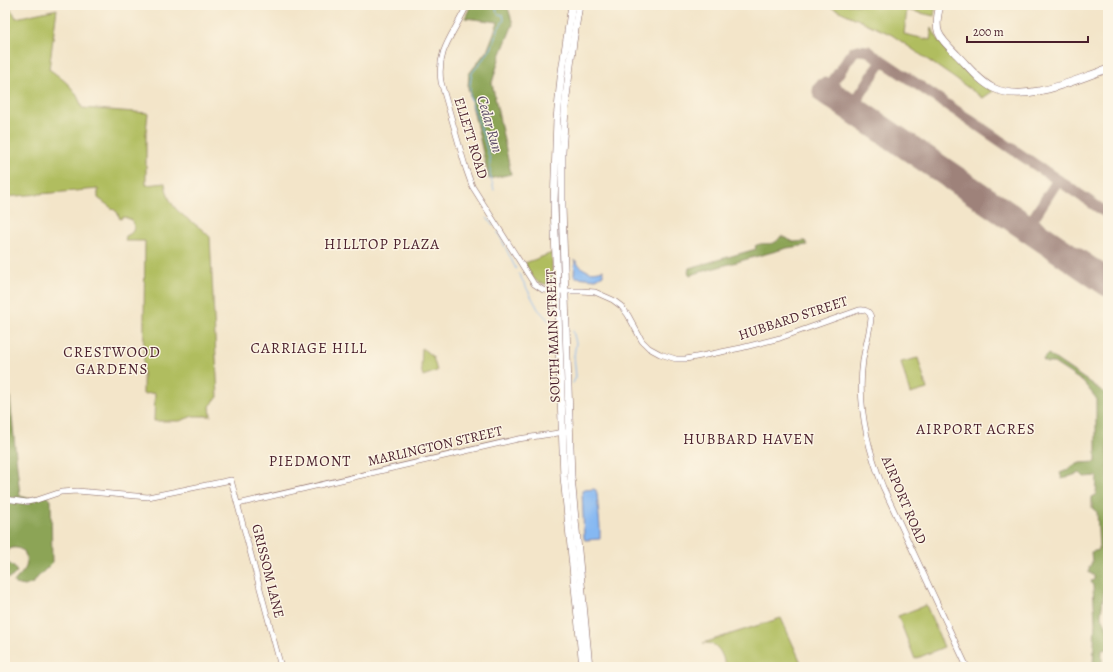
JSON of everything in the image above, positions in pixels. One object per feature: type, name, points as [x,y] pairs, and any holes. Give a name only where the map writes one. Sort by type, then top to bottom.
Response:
[{"type":"main road","name":"SOUTH MAIN STREET","points":[[572,5],[562,70],[557,119],[554,204],[561,292],[566,432],[566,502],[582,667]]},
{"type":"main road","name":"SOUTH MAIN STREET","points":[[561,292],[562,152],[570,68],[579,5]]},
{"type":"main road","points":[[940,5],[936,22],[940,36],[947,45],[994,89],[1014,92],[1034,92],[1108,70]]},
{"type":"main road","name":"SOUTH MAIN STREET","points":[[566,432],[589,667]]},
{"type":"street","name":"ELLETT ROAD","points":[[467,5],[444,47],[440,71],[441,82],[466,169],[476,194],[500,228],[530,278],[541,289],[561,292]]},
{"type":"street","name":"HUBBARD STREET","points":[[561,292],[595,292],[613,300],[621,306],[628,315],[646,345],[663,356],[681,359],[766,342],[850,312],[859,310],[867,311]]},
{"type":"street","name":"AIRPORT ROAD","points":[[867,311],[871,318],[863,361],[861,393],[864,418],[874,463],[883,487],[967,667]]},
{"type":"street","name":"MARLINGTON STREET","points":[[238,504],[518,439],[566,432]]},
{"type":"street","name":"GRISSOM LANE","points":[[5,499],[19,502],[33,501],[61,492],[77,491],[148,497],[231,480],[280,667]]},
{"type":"green space","points":[[5,5],[13,12],[16,18],[57,9],[49,69],[65,81],[73,90],[80,101],[82,108],[148,113],[146,132],[146,185],[165,183],[171,202],[176,209],[210,237],[218,397],[210,406],[211,416],[193,416],[180,421],[154,421],[155,393],[143,394],[145,241],[125,241],[126,236],[134,230],[132,220],[124,217],[120,219],[117,212],[98,198],[98,189],[5,197]]},
{"type":"green space","points":[[471,5],[507,5],[513,24],[500,56],[492,83],[511,174],[489,179],[468,87],[469,74],[488,49],[498,22],[465,18]]},
{"type":"green space","points":[[826,5],[936,5],[934,16],[907,10],[904,34],[930,40],[932,28],[942,44],[959,63],[977,80],[993,91],[983,98],[892,35]]},
{"type":"green space","points":[[781,236],[794,242],[805,241],[808,245],[787,248],[690,275],[688,273],[689,268],[756,249],[755,246],[775,242]]},
{"type":"green space","points":[[552,253],[552,281],[548,284],[539,283],[531,275],[525,263]]},
{"type":"green space","points":[[5,348],[20,496],[30,499],[45,495],[51,500],[52,563],[33,583],[25,586],[15,584],[14,582],[25,569],[27,562],[24,551],[20,549],[11,548],[7,552],[7,562],[14,567],[17,572],[12,577],[5,579]]},
{"type":"green space","points":[[422,348],[433,357],[437,371],[423,376],[421,369]]},
{"type":"green space","points":[[1048,354],[1108,395],[1108,563],[1101,614],[1108,630],[1108,649],[1102,650],[1102,667],[1093,667],[1095,622],[1093,586],[1091,581],[1094,580],[1094,576],[1089,572],[1092,562],[1091,552],[1099,550],[1097,512],[1092,508],[1092,497],[1096,495],[1097,476],[1084,477],[1080,473],[1062,479],[1060,473],[1080,463],[1096,462],[1096,398],[1083,382],[1054,363],[1047,363],[1044,361],[1043,359]]},
{"type":"green space","points":[[918,358],[927,389],[910,394],[901,362]]},
{"type":"green space","points":[[926,605],[944,647],[915,659],[898,616]]},
{"type":"green space","points":[[781,618],[803,667],[726,667],[719,650],[713,644],[703,643]]},
{"type":"water","points":[[575,260],[587,271],[594,272],[603,270],[603,275],[596,279],[576,277],[574,275]]},
{"type":"water","points":[[596,490],[597,494],[600,539],[585,540],[582,491]]},
{"type":"waterway","name":"Cedar Run","points":[[494,190],[490,175],[490,160],[470,98],[470,84],[472,73],[491,49],[498,29],[504,20],[503,15],[497,12],[496,5]]},
{"type":"waterway","name":"Cedar Run","points":[[487,218],[494,226]]},
{"type":"waterway","name":"Cedar Run","points":[[498,232],[516,269]]},
{"type":"waterway","name":"Cedar Run","points":[[519,274],[538,309],[550,322]]},
{"type":"waterway","name":"Cedar Run","points":[[573,331],[576,343],[574,356],[576,377],[573,383]]},
{"type":"taxiway","points":[[826,91],[854,51],[868,51],[1108,214]]},
{"type":"taxiway","points":[[851,108],[882,61]]},
{"type":"taxiway","points":[[1027,228],[1058,180]]},
{"type":"runway","points":[[826,91],[1108,283]]},
{"type":"district","name":"HILLTOP PLAZA","points":[[382,244]]},
{"type":"district","name":"CARRIAGE HILL","points":[[309,348]]},
{"type":"district","name":"CRESTWOOD GARDENS","points":[[112,360]]},
{"type":"district","name":"AIRPORT ACRES","points":[[976,429]]},
{"type":"district","name":"HUBBARD HAVEN","points":[[749,439]]},
{"type":"district","name":"PIEDMONT","points":[[310,461]]}]
